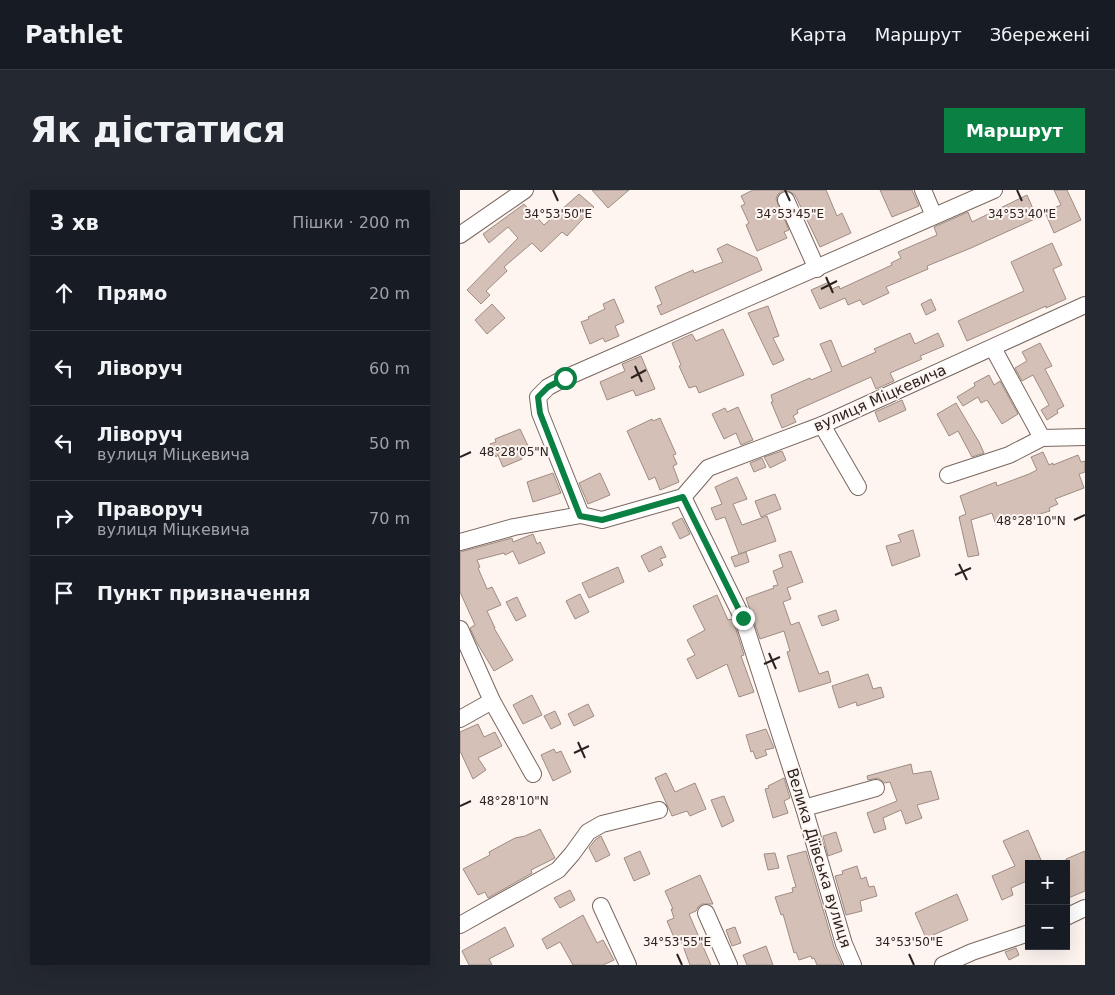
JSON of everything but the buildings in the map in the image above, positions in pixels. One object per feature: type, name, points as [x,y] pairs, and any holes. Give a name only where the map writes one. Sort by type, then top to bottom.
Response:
[{"type":"street","points":[[460,236],[525,190]]},
{"type":"street","points":[[923,190],[934,216]]},
{"type":"street","points":[[580,516],[540,413],[538,397],[548,387],[994,190]]},
{"type":"street","points":[[786,200],[817,269]]},
{"type":"street","name":"вулиця Міцкевича","points":[[683,497],[708,468],[822,425],[1085,305]]},
{"type":"street","points":[[993,348],[1042,438]]},
{"type":"street","points":[[822,425],[858,487]]},
{"type":"street","points":[[948,475],[1009,455],[1042,438],[1085,437]]},
{"type":"street","points":[[460,542],[514,527],[580,516],[602,520],[683,497]]},
{"type":"street","name":"Велика Діївська вулиця","points":[[683,497],[743,618],[804,808],[844,944],[853,965]]},
{"type":"street","points":[[460,629],[492,701],[533,774]]},
{"type":"street","points":[[460,719],[492,701]]},
{"type":"street","points":[[804,808],[876,788]]},
{"type":"street","points":[[460,925],[558,870],[588,832],[602,824],[659,810]]},
{"type":"street","points":[[601,906],[628,965]]},
{"type":"street","points":[[1070,915],[1085,908]]},
{"type":"street","points":[[706,913],[728,965]]},
{"type":"street","points":[[943,965],[972,952],[1025,934]]},
{"type":"route","points":[[565,378],[548,387],[538,397],[540,413],[580,516],[602,520],[683,497],[743,618]]}]
